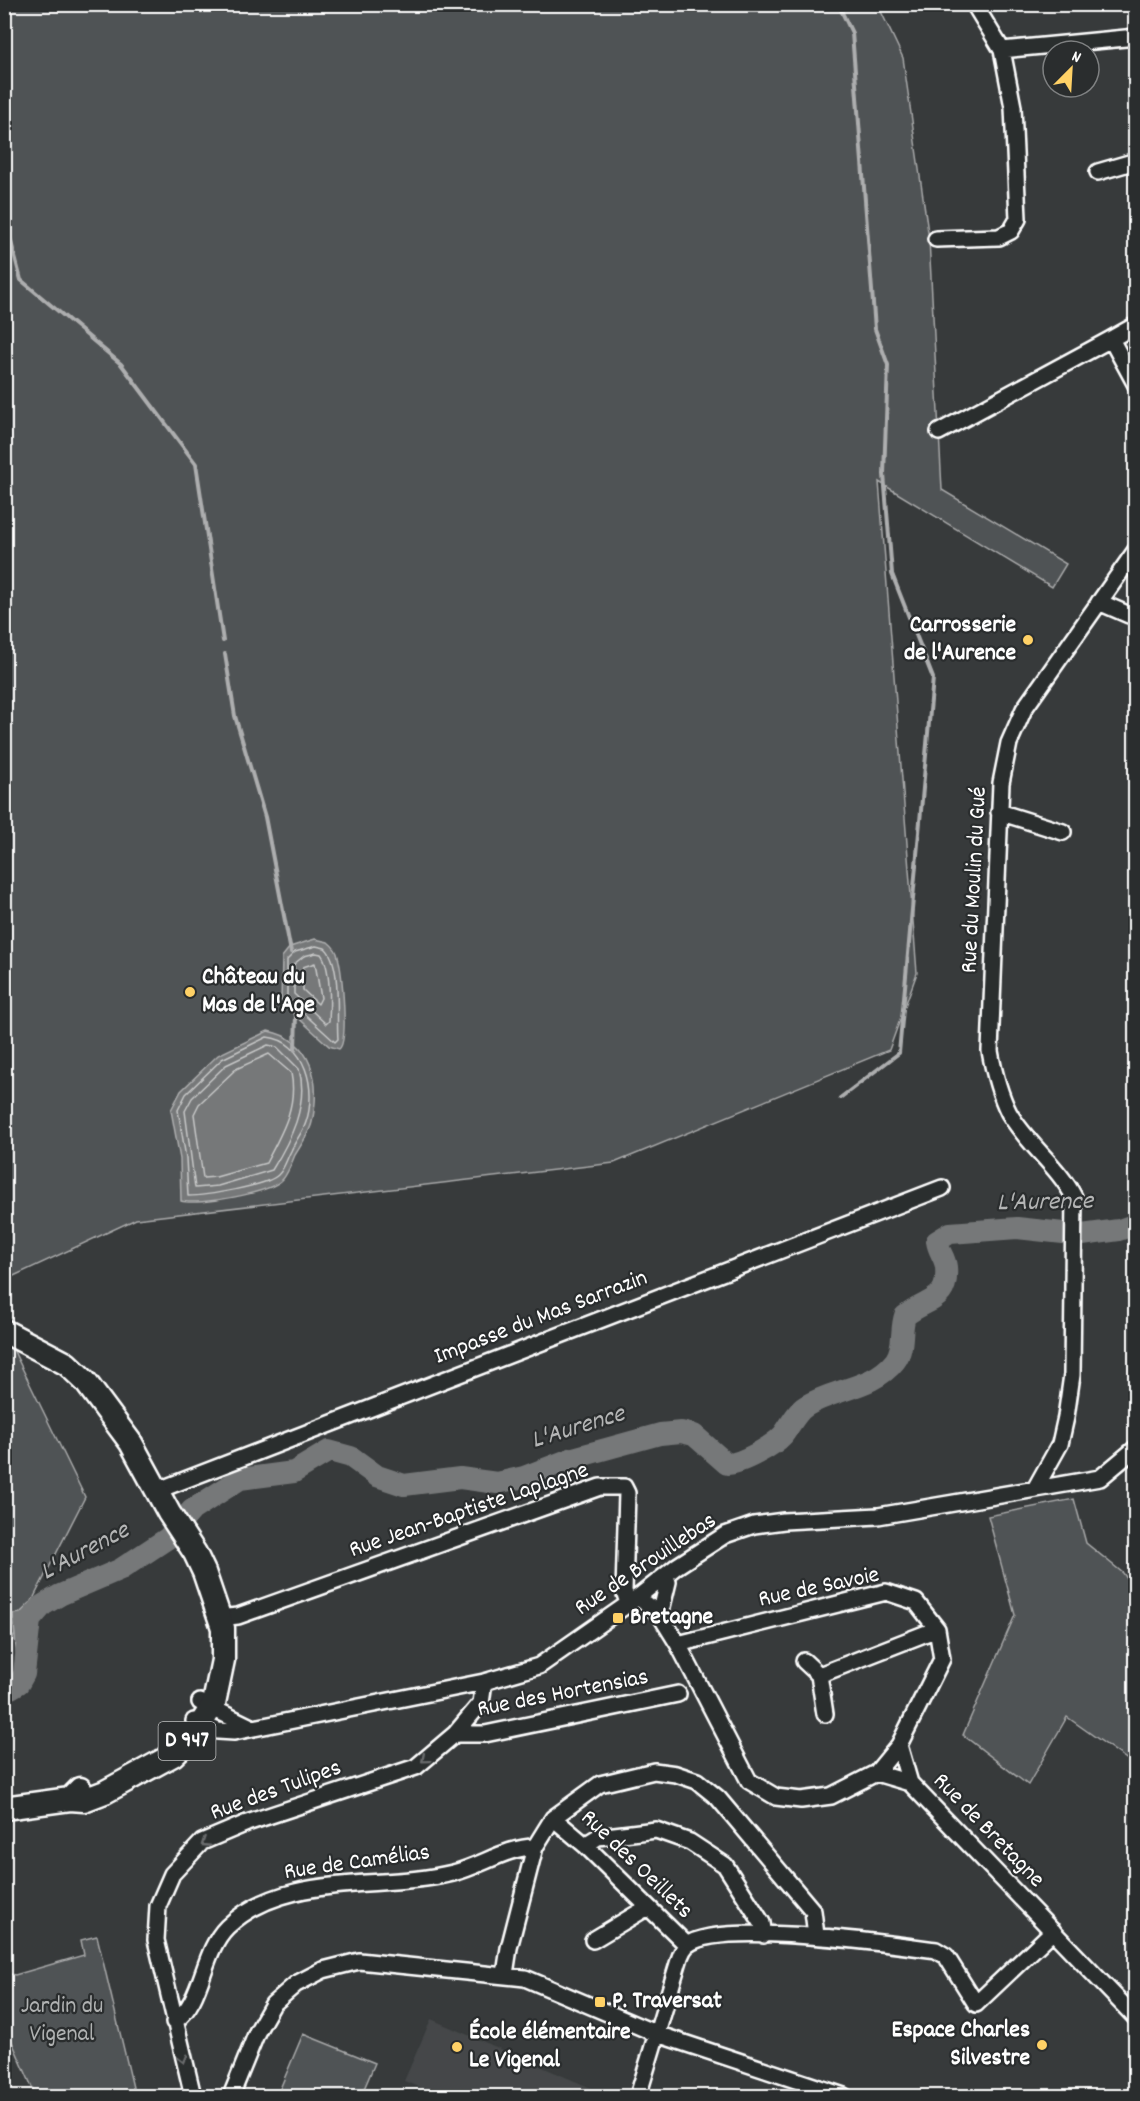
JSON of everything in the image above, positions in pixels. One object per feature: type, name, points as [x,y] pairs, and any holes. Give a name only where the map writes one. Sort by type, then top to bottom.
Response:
[{"type":"main road","name":"D 947","points":[[4,1331],[67,1364],[85,1381],[130,1443],[151,1476],[156,1491],[174,1522],[195,1553],[214,1598],[218,1618],[201,1713],[173,1755],[138,1776],[84,1800],[70,1798],[4,1808]]},
{"type":"main road","name":"D 947","points":[[4,1346],[50,1368],[79,1393],[119,1442],[145,1480],[156,1491]]},
{"type":"street","points":[[936,240],[999,237],[1011,231],[1018,219],[1013,107],[1002,50],[975,4]]},
{"type":"street","points":[[1002,50],[1136,37]]},
{"type":"street","points":[[1098,172],[1136,161]]},
{"type":"street","points":[[939,432],[1136,325]]},
{"type":"street","points":[[1111,339],[1136,385]]},
{"type":"street","name":"Rue du Moulin du Gué","points":[[1036,1487],[1060,1444],[1072,1375],[1074,1197],[1064,1178],[1010,1114],[997,1086],[990,1051],[1001,783],[1009,742],[1024,709],[1136,550]]},
{"type":"street","points":[[1099,602],[1129,615],[1136,614]]},
{"type":"street","points":[[999,812],[1064,832]]},
{"type":"street","name":"Impasse du Mas Sarrazin","points":[[156,1491],[942,1188]]},
{"type":"street","name":"Rue de Brouillebas","points":[[201,1713],[218,1731],[234,1732],[484,1682],[539,1666],[725,1535],[754,1526],[784,1521],[878,1516],[1036,1487],[1100,1478],[1136,1448]]},
{"type":"street","name":"Rue Jean-Baptiste Laplagne","points":[[218,1618],[238,1616],[600,1487],[624,1487],[627,1493],[624,1591],[633,1600]]},
{"type":"street","points":[[660,1615],[668,1582],[665,1576]]},
{"type":"street","name":"Rue de Savoie","points":[[678,1644],[886,1592],[916,1602],[937,1629],[942,1659],[899,1745],[876,1773]]},
{"type":"street","points":[[633,1600],[660,1615],[678,1644],[749,1781],[776,1797],[801,1800],[831,1796],[876,1773]]},
{"type":"street","points":[[819,1675],[937,1629]]},
{"type":"street","points":[[804,1661],[819,1675],[825,1714]]},
{"type":"street","name":"Rue des Tulipes","points":[[193,2097],[156,1940],[158,1906],[172,1874],[202,1842],[247,1823],[416,1767],[455,1734],[480,1703],[484,1682]]},
{"type":"street","name":"Rue des Hortensias","points":[[455,1734],[484,1734],[678,1694]]},
{"type":"street","points":[[899,1745],[910,1782]]},
{"type":"street","points":[[505,1974],[509,1948],[535,1847],[553,1818],[600,1784],[654,1771],[676,1773],[697,1781],[718,1798],[813,1911],[816,1935]]},
{"type":"street","name":"Rue de Bretagne","points":[[876,1773],[910,1782],[1136,2018]]},
{"type":"street","name":"Rue des Oeillets","points":[[553,1818],[585,1845],[687,1945]]},
{"type":"street","points":[[585,1845],[598,1837],[656,1830],[690,1842],[725,1865],[762,1923],[764,1935]]},
{"type":"street","name":"Rue de Camélias","points":[[174,2022],[189,2007],[213,1947],[225,1929],[255,1905],[282,1894],[452,1873],[519,1847],[535,1847]]},
{"type":"street","points":[[593,1940],[648,1907]]},
{"type":"street","points":[[638,2097],[680,1957],[687,1945],[713,1936],[816,1935],[936,1950],[946,1956],[976,2004],[1053,1931]]},
{"type":"street","points":[[231,2097],[257,2032],[273,2004],[296,1984],[323,1970],[359,1961],[505,1974],[525,1978],[657,2034],[844,2097]]},
{"type":"shaded area","name":"École élémentaire Le Vigenal","points":[[431,2019],[591,2088],[587,2096],[439,2096],[404,2081]]},
{"type":"green space","points":[[4,5],[878,5],[903,58],[929,239],[942,490],[1066,564],[1052,587],[879,482],[917,973],[889,1050],[614,1163],[136,1219],[5,1280]]},
{"type":"green space","points":[[5,1333],[85,1497],[5,1654]]},
{"type":"green space","points":[[1074,1499],[1086,1543],[1123,1573],[1135,1590],[1135,1765],[1067,1717],[1028,1785],[963,1735],[1015,1615],[988,1516]]},
{"type":"green space","name":"Jardin du Vigenal","points":[[97,1936],[135,2096],[36,2096],[5,2026],[5,1973],[15,1975],[84,1955],[81,1940]]},
{"type":"green space","points":[[303,2034],[375,2063],[361,2096],[277,2096]]},
{"type":"water","points":[[315,939],[328,942],[334,948],[340,965],[344,1033],[339,1049],[329,1046],[281,1002],[282,957],[290,947]]},
{"type":"water","points":[[268,1031],[295,1043],[304,1053],[314,1078],[315,1107],[312,1122],[285,1177],[264,1189],[234,1197],[202,1202],[181,1201],[180,1159],[171,1110],[181,1091],[218,1055]]},
{"type":"water","points":[[1135,1217],[1135,1231],[1082,1240],[1082,1230],[1120,1225]]},
{"type":"water","points":[[995,1223],[1064,1227],[1063,1233],[998,1228],[979,1229],[948,1235],[937,1241],[946,1267],[944,1287],[935,1298],[905,1316],[900,1350],[895,1361],[886,1370],[865,1383],[806,1406],[783,1435],[756,1454],[740,1461],[727,1464],[694,1435],[681,1432],[660,1434],[573,1458],[524,1477],[497,1483],[460,1478],[404,1485],[377,1476],[351,1457],[329,1451],[294,1472],[240,1479],[192,1510],[185,1520],[180,1513],[219,1484],[244,1474],[298,1464],[317,1451],[341,1444],[378,1472],[404,1481],[455,1474],[494,1479],[510,1476],[572,1451],[667,1426],[690,1427],[731,1459],[735,1459],[776,1437],[792,1412],[802,1402],[879,1373],[887,1364],[894,1350],[896,1331],[902,1316],[910,1308],[934,1295],[938,1290],[942,1267],[934,1254],[932,1245],[936,1231]]},
{"type":"water","points":[[165,1531],[168,1538],[132,1562],[109,1575],[51,1598],[35,1611],[29,1620],[22,1678],[16,1687],[5,1692],[5,1686],[18,1671],[13,1614],[20,1613],[30,1603],[123,1560]]},
{"type":"waterway","points":[[838,4],[852,33],[875,329],[888,365],[884,474],[892,574],[933,678],[899,1053],[840,1098]]},
{"type":"waterway","points":[[4,215],[21,280],[121,364],[196,464],[223,641]]},
{"type":"waterway","points":[[225,654],[235,716],[265,817],[291,952]]},
{"type":"waterway","points":[[295,1050],[296,1013]]},
{"type":"waterway","name":"L'Aurence","points":[[4,1692],[19,1683],[24,1674],[30,1620],[43,1605],[60,1595],[121,1569],[168,1538],[192,1510],[240,1479],[294,1472],[329,1451],[351,1457],[377,1476],[404,1485],[460,1478],[497,1483],[524,1477],[573,1458],[660,1434],[681,1432],[694,1435],[727,1464],[733,1463],[756,1454],[772,1444],[783,1435],[806,1406],[865,1383],[886,1370],[895,1361],[900,1350],[905,1316],[935,1298],[944,1287],[946,1267],[937,1241],[950,1233],[1017,1228],[1082,1235],[1119,1230],[1136,1224]]},
{"type":"place","name":"Carrosserie de l'Aurence","points":[[1028,640]]},
{"type":"place","name":"Château du Mas de l'Age","points":[[190,992]]},
{"type":"place","name":"Bretagne","points":[[618,1618]]},
{"type":"place","name":"P. Traversat","points":[[600,2002]]},
{"type":"place","name":"Espace Charles Silvestre","points":[[1042,2045]]},
{"type":"place","name":"École élémentaire Le Vigenal","points":[[457,2047]]}]
